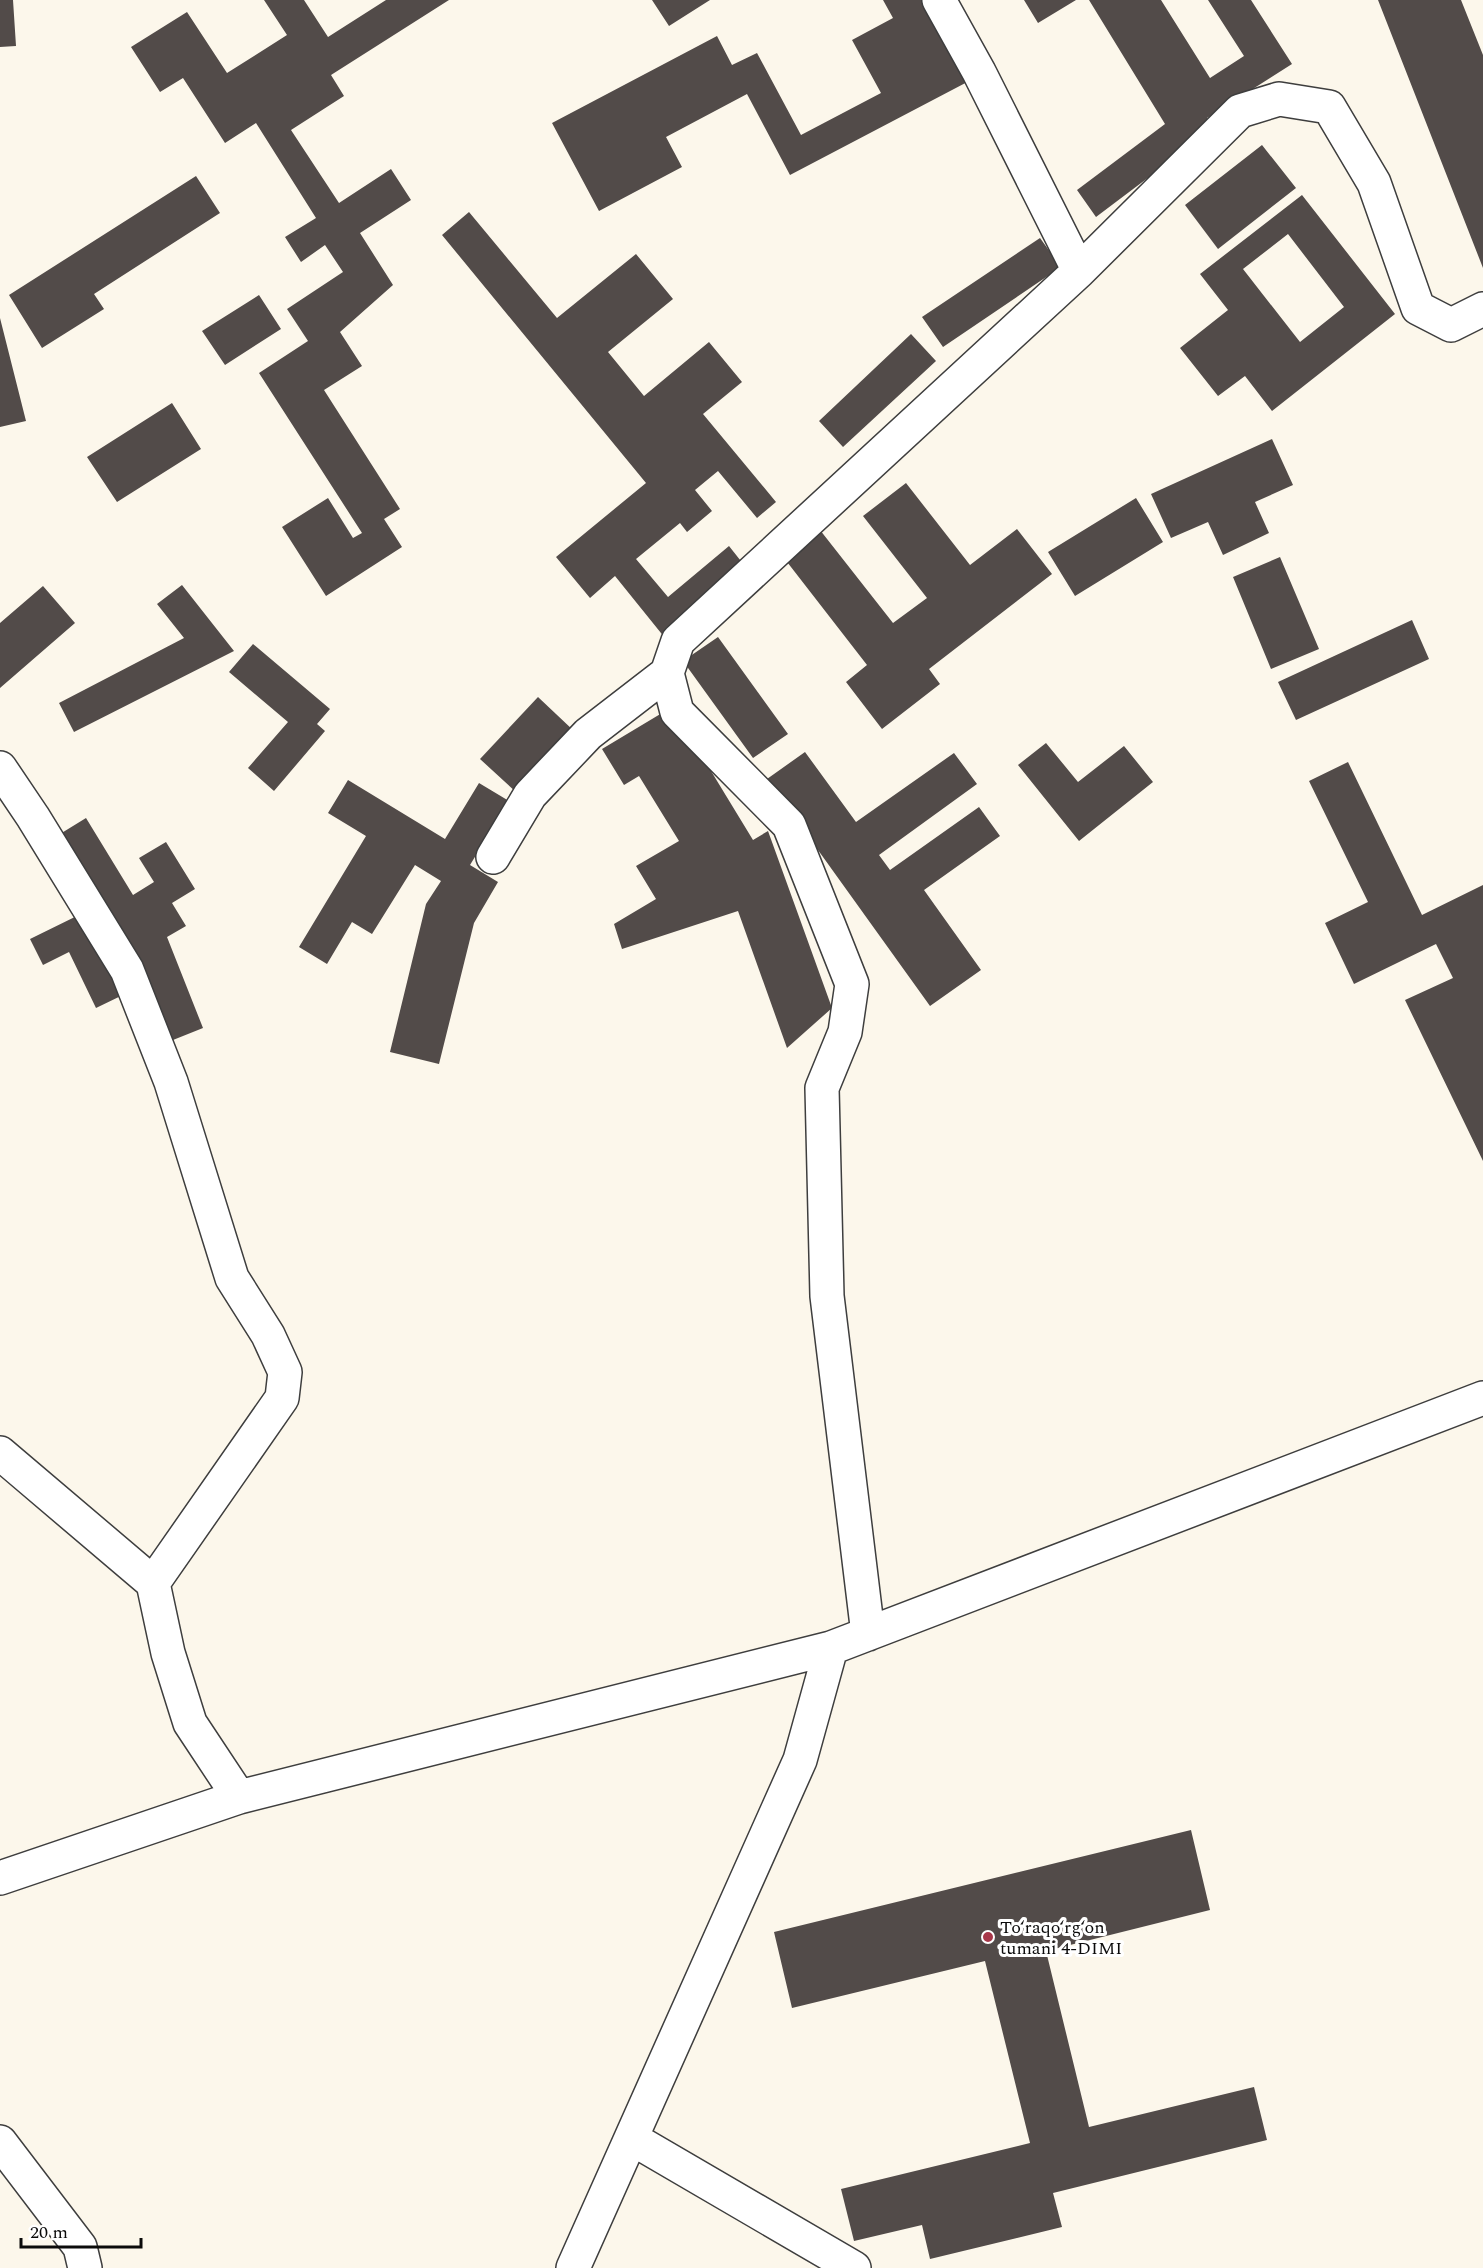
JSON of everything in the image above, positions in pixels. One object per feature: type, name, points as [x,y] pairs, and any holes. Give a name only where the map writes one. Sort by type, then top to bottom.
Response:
[{"type":"street","points":[[939,0],[979,72],[1079,271]]},
{"type":"street","points":[[868,1634],[827,1284],[822,1088],[845,1032],[852,984],[789,825],[677,712],[667,673],[678,641],[1079,271],[1240,111],[1279,99],[1329,107],[1374,183],[1418,308],[1451,325],[1483,309]]},
{"type":"street","points":[[492,857],[530,795],[544,780],[588,734],[667,673]]},
{"type":"street","points":[[0,768],[33,817],[127,970],[171,1082],[232,1278],[268,1335],[285,1372],[282,1398],[153,1583]]},
{"type":"street","points":[[0,1878],[239,1797],[831,1648],[1483,1398]]},
{"type":"street","points":[[0,1453],[153,1583],[168,1653],[190,1723],[239,1797]]},
{"type":"street","points":[[573,2268],[800,1760],[831,1648]]},
{"type":"street","points":[[631,2138],[854,2268]]},
{"type":"street","points":[[0,2142],[80,2247],[85,2268]]},
{"type":"building","points":[[0,0],[13,0],[16,46],[0,47]]},
{"type":"building","points":[[264,0],[304,0],[328,37],[386,0],[449,0],[331,75],[344,96],[291,130],[339,203],[391,169],[411,200],[360,233],[393,285],[340,332],[362,366],[324,390],[400,509],[384,519],[402,547],[326,596],[282,527],[328,498],[353,538],[362,533],[259,373],[308,341],[287,309],[343,272],[325,245],[301,262],[285,237],[316,218],[256,123],[225,143],[183,78],[160,92],[131,47],[187,12],[227,73],[287,35]]},
{"type":"building","points":[[652,0],[710,0],[669,26]]},
{"type":"building","points":[[883,0],[931,0],[973,79],[790,175],[747,94],[666,137],[682,167],[599,211],[552,123],[717,36],[732,65],[757,53],[801,135],[881,93],[852,40],[893,18]]},
{"type":"building","points":[[1024,0],[1076,0],[1038,23]]},
{"type":"building","points":[[1089,0],[1161,0],[1210,78],[1244,56],[1208,0],[1251,0],[1292,64],[1207,118],[1214,128],[1096,217],[1077,190],[1165,124]]},
{"type":"building","points":[[1378,0],[1461,0],[1483,55],[1483,268]]},
{"type":"building","points":[[1262,145],[1296,188],[1218,249],[1185,205]]},
{"type":"building","points":[[196,176],[220,213],[94,294],[104,309],[42,348],[9,295]]},
{"type":"building","points":[[1302,195],[1395,314],[1272,411],[1245,376],[1218,396],[1180,348],[1228,310],[1200,274]],"holes":[[[1288,234],[1344,307],[1300,342],[1243,269]]]},
{"type":"building","points":[[469,212],[557,318],[636,254],[673,299],[608,352],[644,396],[709,342],[742,382],[703,414],[776,502],[757,518],[718,471],[695,490],[712,511],[687,532],[680,523],[636,559],[668,597],[729,546],[748,570],[665,638],[615,576],[590,598],[556,557],[646,483],[442,235]]},
{"type":"building","points":[[1040,238],[1061,267],[943,347],[922,317]]},
{"type":"building","points":[[259,295],[281,329],[225,365],[202,331]]},
{"type":"building","points":[[0,318],[26,421],[0,427]]},
{"type":"building","points":[[911,334],[936,361],[843,447],[819,421]]},
{"type":"building","points":[[172,403],[201,449],[117,502],[87,457]]},
{"type":"building","points":[[1272,439],[1293,485],[1255,502],[1269,533],[1223,555],[1208,522],[1171,538],[1151,494]]},
{"type":"building","points":[[906,483],[970,565],[1017,529],[1052,574],[929,669],[940,684],[882,729],[846,682],[867,665],[784,558],[820,530],[893,623],[927,598],[863,516]]},
{"type":"building","points":[[1136,498],[1163,542],[1075,596],[1048,552]]},
{"type":"building","points":[[1280,557],[1319,649],[1271,669],[1233,577]]},
{"type":"building","points":[[182,585],[234,651],[74,732],[59,703],[184,638],[157,604]]},
{"type":"building","points":[[43,586],[75,623],[0,688],[0,623]]},
{"type":"building","points":[[1412,620],[1429,659],[1296,720],[1278,682]]},
{"type":"building","points":[[718,637],[788,734],[753,758],[683,661]]},
{"type":"building","points":[[253,644],[330,709],[317,724],[325,731],[274,791],[248,768],[288,722],[229,672]]},
{"type":"building","points":[[538,697],[574,731],[517,793],[480,759]]},
{"type":"building","points":[[672,707],[753,840],[768,831],[832,1008],[787,1048],[738,911],[622,949],[614,924],[656,899],[636,866],[679,841],[639,776],[624,785],[602,749]]},
{"type":"building","points":[[1046,743],[1078,782],[1124,746],[1153,782],[1079,841],[1018,765]]},
{"type":"building","points":[[805,752],[856,822],[954,753],[977,784],[879,855],[890,870],[979,807],[1000,836],[924,890],[981,970],[930,1006],[767,779]]},
{"type":"building","points":[[1348,762],[1422,915],[1483,885],[1483,1161],[1405,1000],[1453,978],[1436,944],[1354,984],[1325,923],[1368,902],[1309,781]]},
{"type":"building","points":[[348,780],[445,839],[479,783],[509,801],[470,865],[498,882],[474,923],[439,1064],[390,1052],[426,904],[441,881],[415,865],[372,934],[352,922],[327,964],[299,947],[366,836],[328,813]]},
{"type":"building","points":[[86,818],[133,895],[154,882],[139,858],[166,842],[195,889],[172,903],[186,926],[167,937],[203,1028],[168,1042],[60,834]]},
{"type":"building","points":[[87,911],[127,993],[96,1008],[69,952],[43,965],[30,939]]},
{"type":"building","points":[[1191,1830],[1210,1910],[1046,1951],[1089,2127],[1254,2087],[1267,2140],[1053,2193],[1062,2227],[930,2259],[922,2225],[854,2241],[841,2189],[1030,2143],[985,1961],[792,2008],[774,1932]]},
{"type":"place","name":"To‘raqo‘rg‘on tumani 4-DIMI","points":[[988,1937]]}]
